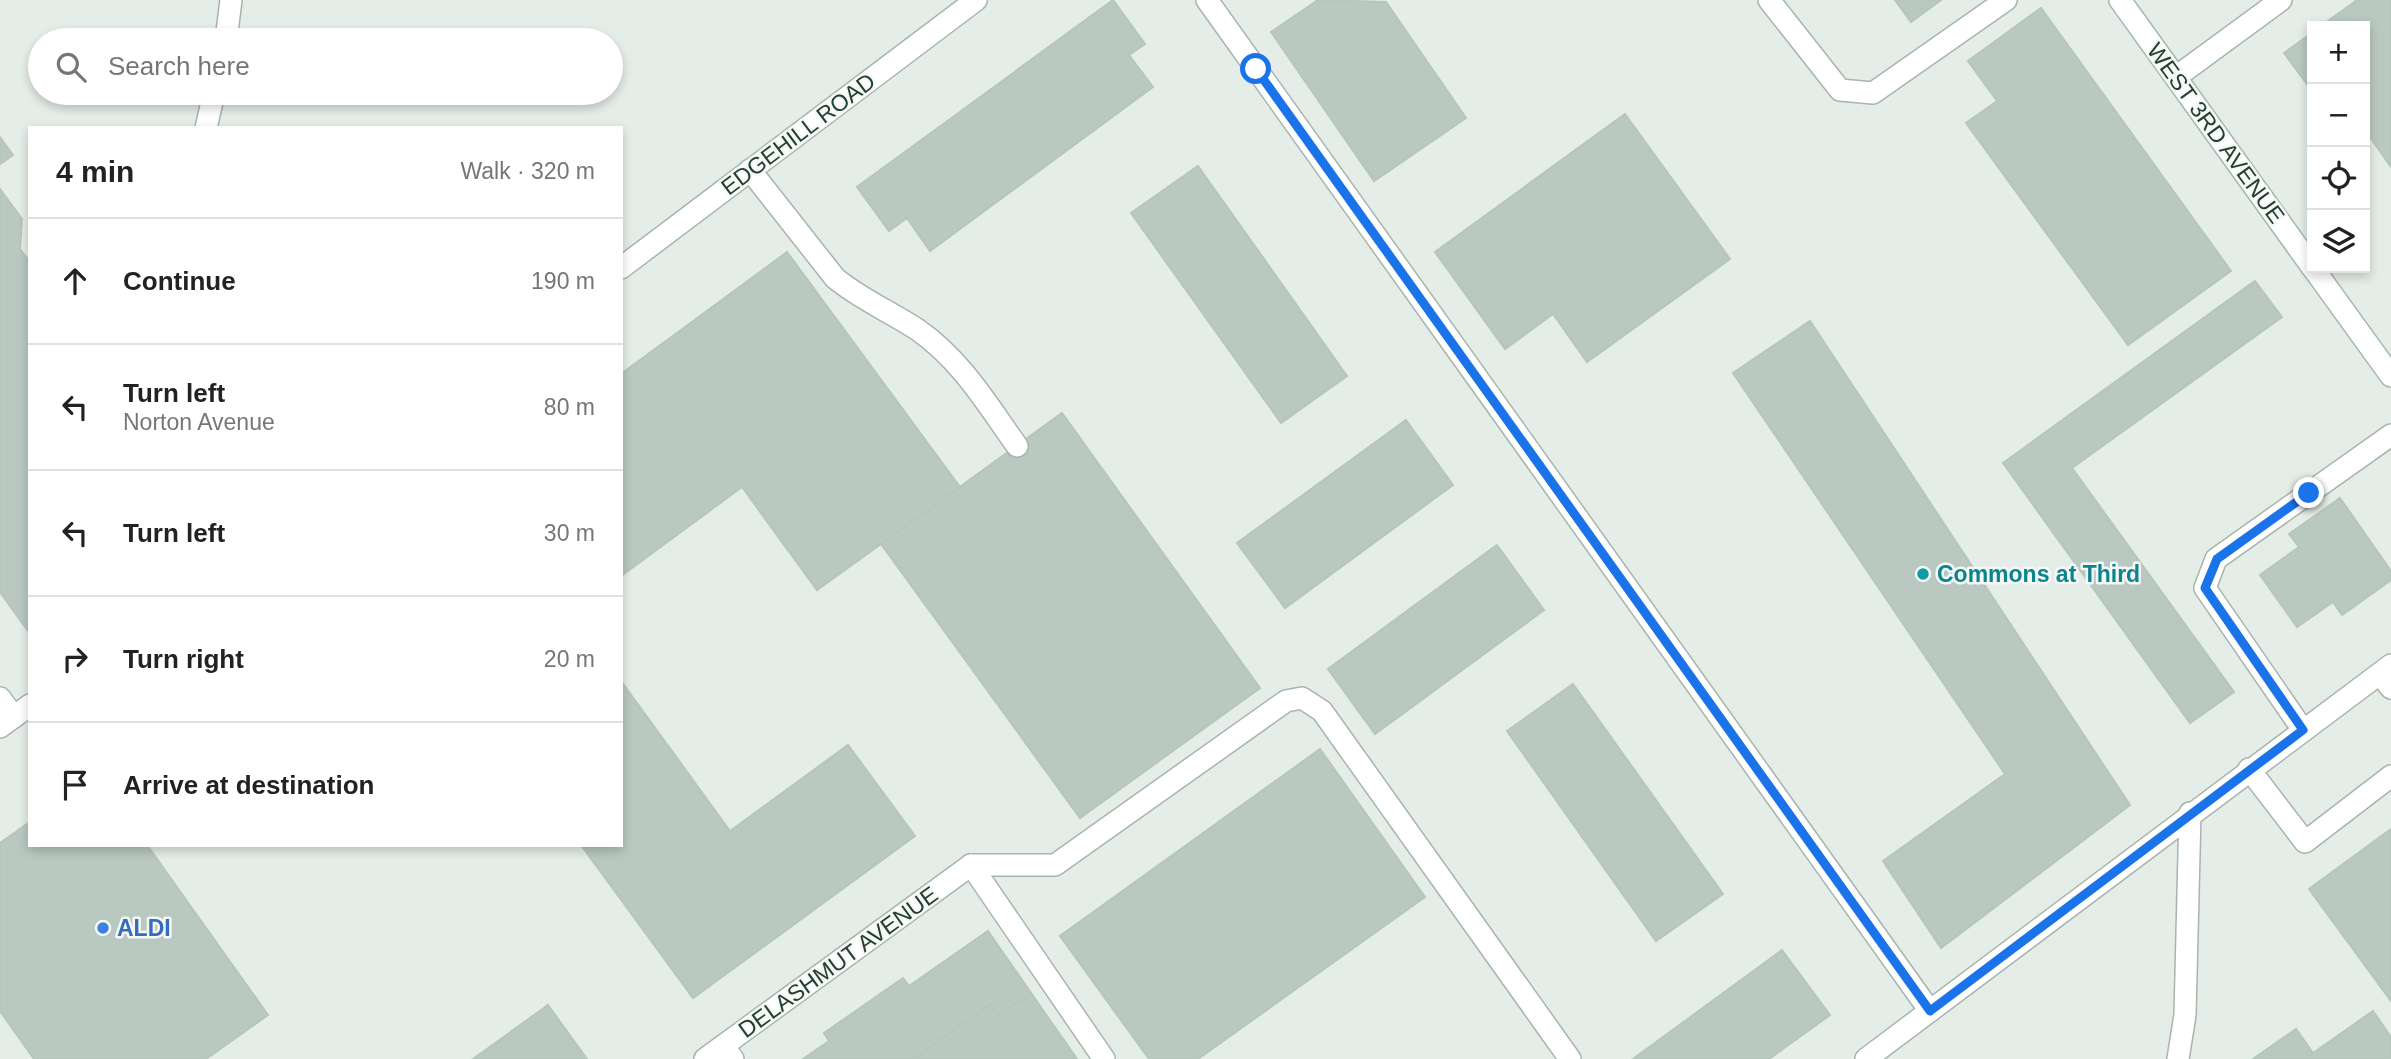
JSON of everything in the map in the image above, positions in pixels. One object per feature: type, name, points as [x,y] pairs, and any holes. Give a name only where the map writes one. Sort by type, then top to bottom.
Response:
[{"type":"street","points":[[228,28],[231,0]]},
{"type":"street","name":"EDGEHILL ROAD","points":[[623,266],[976,0]]},
{"type":"street","points":[[1207,0],[1930,1011]]},
{"type":"street","points":[[1769,0],[1840,90],[1873,93],[2006,0]]},
{"type":"street","name":"WEST 3RD AVENUE","points":[[2120,0],[2307,259]]},
{"type":"street","points":[[2176,77],[2281,0]]},
{"type":"street","points":[[206,126],[211,105]]},
{"type":"street","points":[[750,170],[835,278],[852,292],[918,330],[946,352],[965,372],[1017,446]]},
{"type":"street","name":"WEST 3RD AVENUE","points":[[2317,273],[2391,376]]},
{"type":"street","points":[[2303,730],[2205,588],[2217,559],[2391,435]]},
{"type":"street","points":[[1866,1059],[2249,769],[2303,730],[2387,676]]},
{"type":"street","points":[[0,698],[15,716]]},
{"type":"street","points":[[971,865],[1055,864],[1286,701],[1303,698],[1322,710],[1570,1059]]},
{"type":"street","points":[[2249,769],[2305,842],[2391,776]]},
{"type":"street","points":[[2178,1059],[2185,1015],[2190,813]]},
{"type":"street","points":[[971,865],[1104,1059]]},
{"type":"street","name":"DELASHMUT AVENUE","points":[[705,1059],[728,1052],[971,865]]},
{"type":"building","points":[[1113,0],[1145,44],[1129,55],[1153,87],[930,251],[907,218],[889,231],[857,187]]},
{"type":"building","points":[[1318,0],[1386,2],[1466,118],[1374,181],[1271,32]]},
{"type":"building","points":[[1895,0],[1941,0],[1911,22]]},
{"type":"building","points":[[2357,0],[2391,0],[2391,167],[2370,137],[2370,21],[2328,21]]},
{"type":"building","points":[[2041,8],[2231,271],[2128,345],[1966,123],[1997,101],[1968,61]]},
{"type":"building","points":[[2307,37],[2307,84],[2284,53]]},
{"type":"building","points":[[1625,114],[1730,259],[1587,362],[1553,314],[1505,349],[1435,252]]},
{"type":"building","points":[[0,137],[13,155],[0,164]]},
{"type":"building","points":[[1198,166],[1347,376],[1281,423],[1131,213]]},
{"type":"building","points":[[0,189],[22,219],[20,249],[28,259],[28,631],[0,592]]},
{"type":"building","points":[[787,252],[960,487],[817,590],[742,487],[623,575],[623,373]]},
{"type":"building","points":[[2255,281],[2282,317],[2072,468],[2234,692],[2190,723],[2003,463]]},
{"type":"building","name":"Commons at Third","points":[[1810,321],[2130,805],[1941,948],[1883,861],[2005,774],[1733,373]]},
{"type":"building","points":[[1062,413],[1260,688],[1080,818],[881,544]]},
{"type":"building","points":[[1406,420],[1453,485],[1285,608],[1237,543]]},
{"type":"building","points":[[2340,498],[2391,571],[2391,580],[2342,615],[2333,602],[2297,627],[2260,575],[2299,547],[2289,534]]},
{"type":"building","points":[[1497,545],[1544,610],[1375,734],[1328,669]]},
{"type":"building","points":[[623,684],[730,831],[848,745],[915,836],[693,998],[582,847],[623,847]]},
{"type":"building","points":[[1573,684],[1723,894],[1656,941],[1507,731]]},
{"type":"building","points":[[1320,749],[1425,897],[1198,1059],[1149,1059],[1060,936]]},
{"type":"building","name":"ALDI","points":[[28,823],[28,847],[148,847],[268,1015],[206,1059],[34,1059],[0,1011],[0,843]]},
{"type":"building","points":[[2391,829],[2391,1001],[2309,889]]},
{"type":"building","points":[[988,931],[1031,993],[998,1015],[991,1004],[913,1059],[803,1059],[829,1041],[824,1033],[903,978],[909,986]]},
{"type":"building","points":[[1782,950],[1830,1015],[1769,1059],[1633,1059]]},
{"type":"building","points":[[1031,993],[1077,1059],[913,1059],[991,1004],[998,1015]]},
{"type":"building","points":[[548,1005],[587,1059],[473,1059]]},
{"type":"building","points":[[2373,1011],[2391,1037],[2391,1059],[2253,1059],[2296,1029],[2313,1053]]},
{"type":"place","name":"Commons at Third","points":[[1923,574]]},
{"type":"place","name":"ALDI","points":[[103,928]]},
{"type":"route","points":[[1256,69],[1930,1011],[2303,730],[2205,588],[2217,559],[2309,493]]}]
